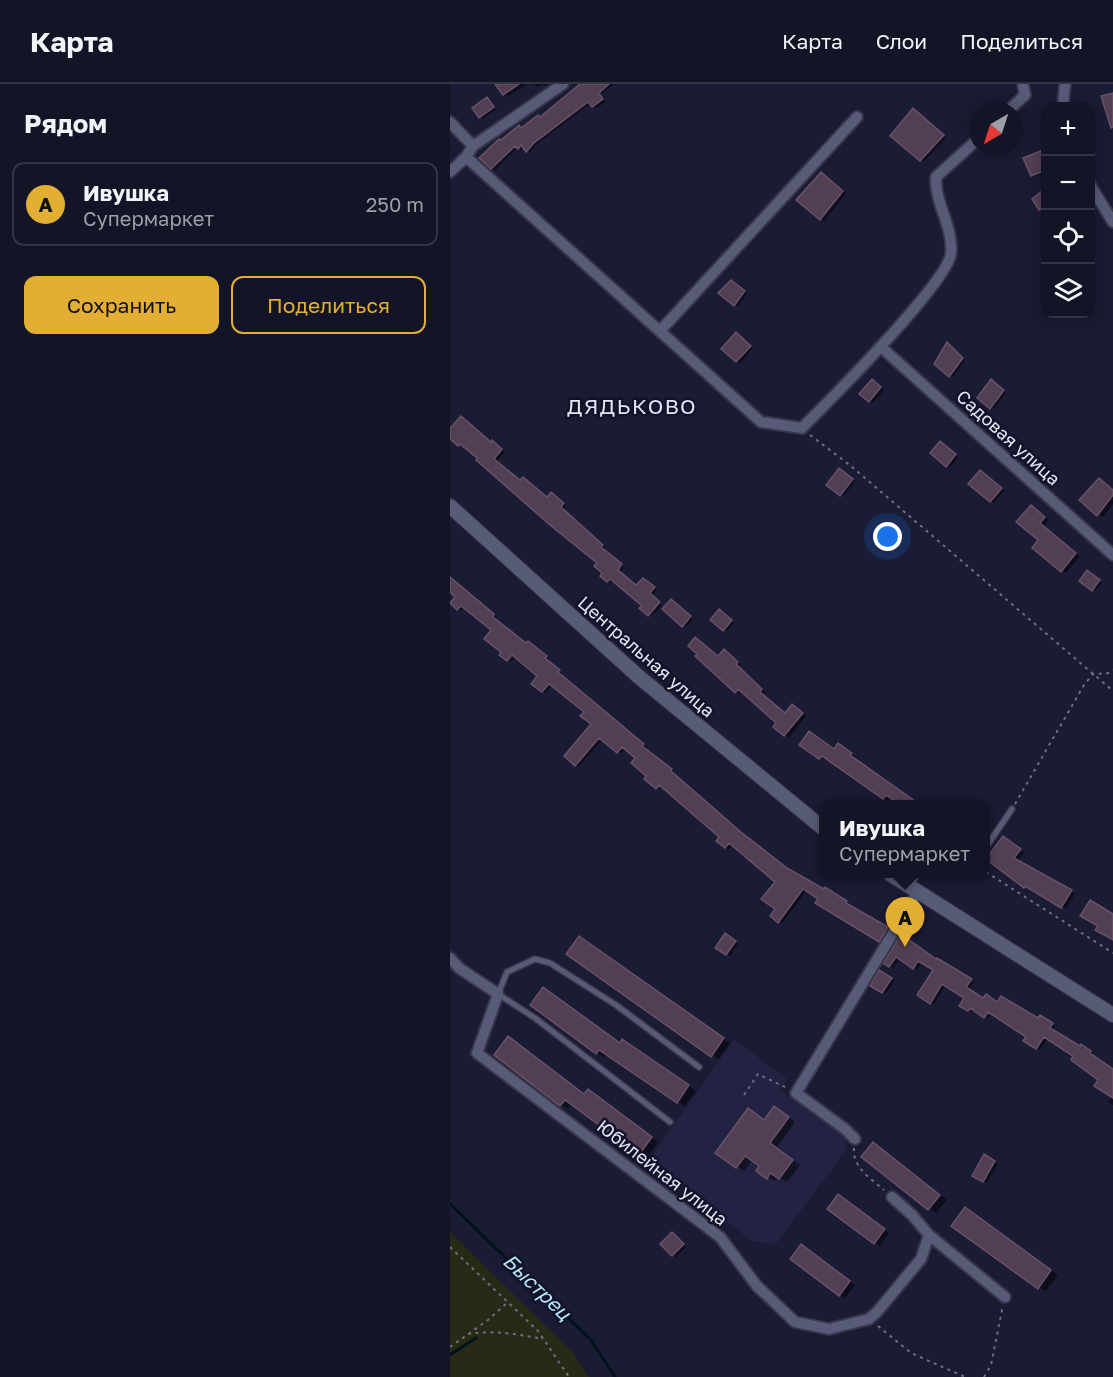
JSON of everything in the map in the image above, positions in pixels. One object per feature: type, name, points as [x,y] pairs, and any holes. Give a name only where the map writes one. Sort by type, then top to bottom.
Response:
[{"type":"street","points":[[450,172],[473,146],[563,84]]},
{"type":"street","points":[[1018,102],[1025,95],[1023,84]]},
{"type":"street","points":[[1063,102],[1065,84]]},
{"type":"street","points":[[660,331],[857,117]]},
{"type":"street","points":[[450,122],[473,146]]},
{"type":"street","points":[[465,157],[761,422],[802,428],[881,346],[942,273],[951,256],[951,232],[936,193],[936,177],[969,147]]},
{"type":"street","points":[[1095,193],[1113,222]]},
{"type":"street","name":"Садовая улица","points":[[881,346],[1113,555]]},
{"type":"street","name":"Центральная улица","points":[[450,506],[639,677],[819,825]]},
{"type":"street","points":[[897,878],[1113,1016]]},
{"type":"street","points":[[855,1139],[796,1093],[913,889]]},
{"type":"street","points":[[450,958],[459,968],[498,994]]},
{"type":"street","name":"Юбилейная улица","points":[[498,994],[477,1053],[720,1237],[758,1286],[795,1322],[829,1329],[869,1319]]},
{"type":"street","points":[[892,1197],[929,1235],[1005,1297]]},
{"type":"street","points":[[869,1319],[921,1259],[929,1235]]},
{"type":"lane","points":[[990,841],[1012,809]]},
{"type":"lane","points":[[913,889],[916,878]]},
{"type":"lane","points":[[670,1122],[535,1018],[498,994],[507,972],[535,959],[550,963],[616,1005],[699,1067]]},
{"type":"path","points":[[802,428],[851,466],[1113,691]]},
{"type":"path","points":[[1012,809],[1084,685],[1093,674],[1109,673],[1113,670]]},
{"type":"path","points":[[990,875],[1113,953]]},
{"type":"path","points":[[744,1095],[758,1074],[796,1093]]},
{"type":"path","points":[[855,1139],[853,1156],[861,1169],[892,1197]]},
{"type":"path","points":[[450,1247],[538,1332],[568,1377]]},
{"type":"path","points":[[984,1377],[991,1365],[1005,1297]]},
{"type":"path","points":[[450,1347],[488,1320],[507,1302]]},
{"type":"path","points":[[869,1319],[911,1353],[965,1377]]},
{"type":"path","points":[[468,1334],[483,1332],[518,1334],[543,1339]]},
{"type":"shaded area","points":[[734,1039],[787,1079],[780,1090],[846,1138],[845,1152],[775,1245],[752,1241],[648,1162]]},
{"type":"green space","points":[[450,1232],[573,1353],[589,1377],[450,1377]]},
{"type":"building","points":[[495,84],[519,84],[503,95]]},
{"type":"building","points":[[580,84],[609,84],[599,93],[603,99],[592,107],[588,102],[534,143],[526,152],[521,145],[518,149],[515,146],[491,169],[479,158],[499,139],[501,140],[519,125],[521,128],[538,115],[540,117]]},
{"type":"building","points":[[1113,93],[1113,127],[1111,128],[1101,96]]},
{"type":"building","points":[[487,97],[494,107],[479,118],[472,108]]},
{"type":"building","points":[[913,108],[944,135],[920,161],[890,136]]},
{"type":"building","points":[[1041,151],[1041,172],[1031,176],[1023,158]]},
{"type":"building","points":[[821,172],[843,191],[820,220],[796,200]]},
{"type":"building","points":[[1041,192],[1039,210],[1032,199]]},
{"type":"building","points":[[731,280],[745,291],[734,306],[718,293]]},
{"type":"building","points":[[736,332],[751,346],[736,362],[721,349]]},
{"type":"building","points":[[947,342],[963,358],[949,377],[934,364]]},
{"type":"building","points":[[872,379],[881,387],[869,402],[859,394]]},
{"type":"building","points":[[991,379],[1004,390],[990,409],[977,398]]},
{"type":"building","points":[[461,416],[502,449],[494,459],[520,480],[523,477],[547,497],[551,492],[564,503],[561,507],[603,545],[601,547],[622,564],[618,570],[636,585],[643,578],[655,587],[650,593],[660,602],[648,616],[639,608],[642,606],[610,579],[607,582],[600,576],[602,573],[594,566],[597,563],[550,525],[476,460],[477,458],[450,439],[450,428]]},
{"type":"building","points":[[940,441],[956,454],[946,467],[930,453]]},
{"type":"building","points":[[839,468],[853,479],[840,496],[826,485]]},
{"type":"building","points":[[980,470],[1002,488],[990,502],[968,484]]},
{"type":"building","points":[[1099,478],[1113,490],[1113,495],[1097,516],[1079,500]]},
{"type":"building","points":[[1031,505],[1045,517],[1040,523],[1076,553],[1061,572],[1032,548],[1038,540],[1016,522]]},
{"type":"building","points":[[1087,570],[1100,580],[1092,591],[1079,581]]},
{"type":"building","points":[[450,577],[494,614],[493,617],[547,656],[545,658],[560,670],[558,672],[644,744],[642,746],[672,769],[671,771],[741,832],[787,868],[824,889],[825,887],[847,901],[846,903],[888,927],[879,942],[815,903],[818,899],[803,889],[778,923],[770,916],[775,909],[761,899],[775,882],[729,843],[725,848],[716,841],[719,837],[659,785],[656,789],[644,779],[646,776],[631,763],[635,758],[622,747],[617,753],[599,738],[575,766],[564,756],[591,724],[580,716],[584,712],[549,684],[542,692],[531,684],[537,676],[512,655],[507,661],[499,655],[501,652],[484,639],[491,630],[461,606],[457,610],[450,603],[455,597],[450,592]]},
{"type":"building","points":[[671,599],[691,616],[682,627],[662,609]]},
{"type":"building","points":[[719,609],[732,620],[723,631],[710,620]]},
{"type":"building","points":[[695,637],[718,656],[724,649],[762,689],[760,692],[785,713],[792,704],[803,713],[784,736],[773,727],[776,723],[756,705],[738,689],[735,693],[695,656],[697,654],[688,646]]},
{"type":"building","points":[[809,731],[834,749],[838,743],[852,753],[850,755],[913,800],[893,800],[886,795],[883,799],[822,756],[819,759],[799,745]]},
{"type":"building","points":[[1003,836],[1021,849],[1014,858],[1072,890],[1061,908],[1025,886],[1024,888],[990,862],[990,854]]},
{"type":"building","points":[[1090,900],[1113,914],[1113,940],[1095,930],[1098,926],[1080,916]]},
{"type":"building","points":[[725,933],[736,941],[726,955],[715,948]]},
{"type":"building","points":[[901,934],[936,959],[972,979],[966,987],[983,998],[986,994],[997,1002],[1001,996],[1038,1018],[1040,1015],[1053,1023],[1050,1028],[1091,1051],[1090,1053],[1113,1069],[1113,1098],[1094,1086],[1098,1080],[1071,1060],[1073,1056],[1044,1037],[1036,1049],[1023,1041],[1026,1037],[988,1012],[984,1018],[970,1008],[968,1011],[959,1006],[964,998],[942,984],[930,1004],[917,995],[933,970],[918,961],[913,969],[896,957],[889,967],[883,963]]},
{"type":"building","points":[[579,936],[724,1038],[711,1057],[566,954]]},
{"type":"building","points":[[879,970],[892,978],[882,993],[870,986]]},
{"type":"building","points":[[543,987],[620,1043],[622,1039],[689,1085],[677,1103],[599,1050],[596,1054],[530,1005]]},
{"type":"building","points":[[508,1036],[584,1094],[588,1089],[652,1137],[639,1155],[565,1100],[560,1106],[494,1055]]},
{"type":"building","points":[[774,1106],[789,1117],[770,1143],[793,1160],[779,1179],[770,1173],[767,1179],[756,1171],[759,1166],[745,1156],[736,1168],[715,1153],[748,1108],[764,1120]]},
{"type":"building","points":[[873,1142],[940,1195],[928,1210],[861,1157]]},
{"type":"building","points":[[984,1154],[995,1161],[983,1182],[972,1176]]},
{"type":"building","points":[[838,1194],[885,1229],[874,1244],[827,1209]]},
{"type":"building","points":[[965,1207],[1051,1270],[1038,1289],[951,1226]]},
{"type":"building","points":[[672,1232],[684,1244],[672,1256],[660,1244]]},
{"type":"building","points":[[801,1244],[850,1281],[839,1296],[790,1259]]},
{"type":"waterway","name":"Быстрец","points":[[450,1204],[591,1340],[615,1377]]},
{"type":"waterway","points":[[450,1355],[476,1338]]},
{"type":"place","name":"Ивушка","points":[[905,947]]},
{"type":"district","name":"ДЯДЬКОВО","points":[[632,407]]}]
